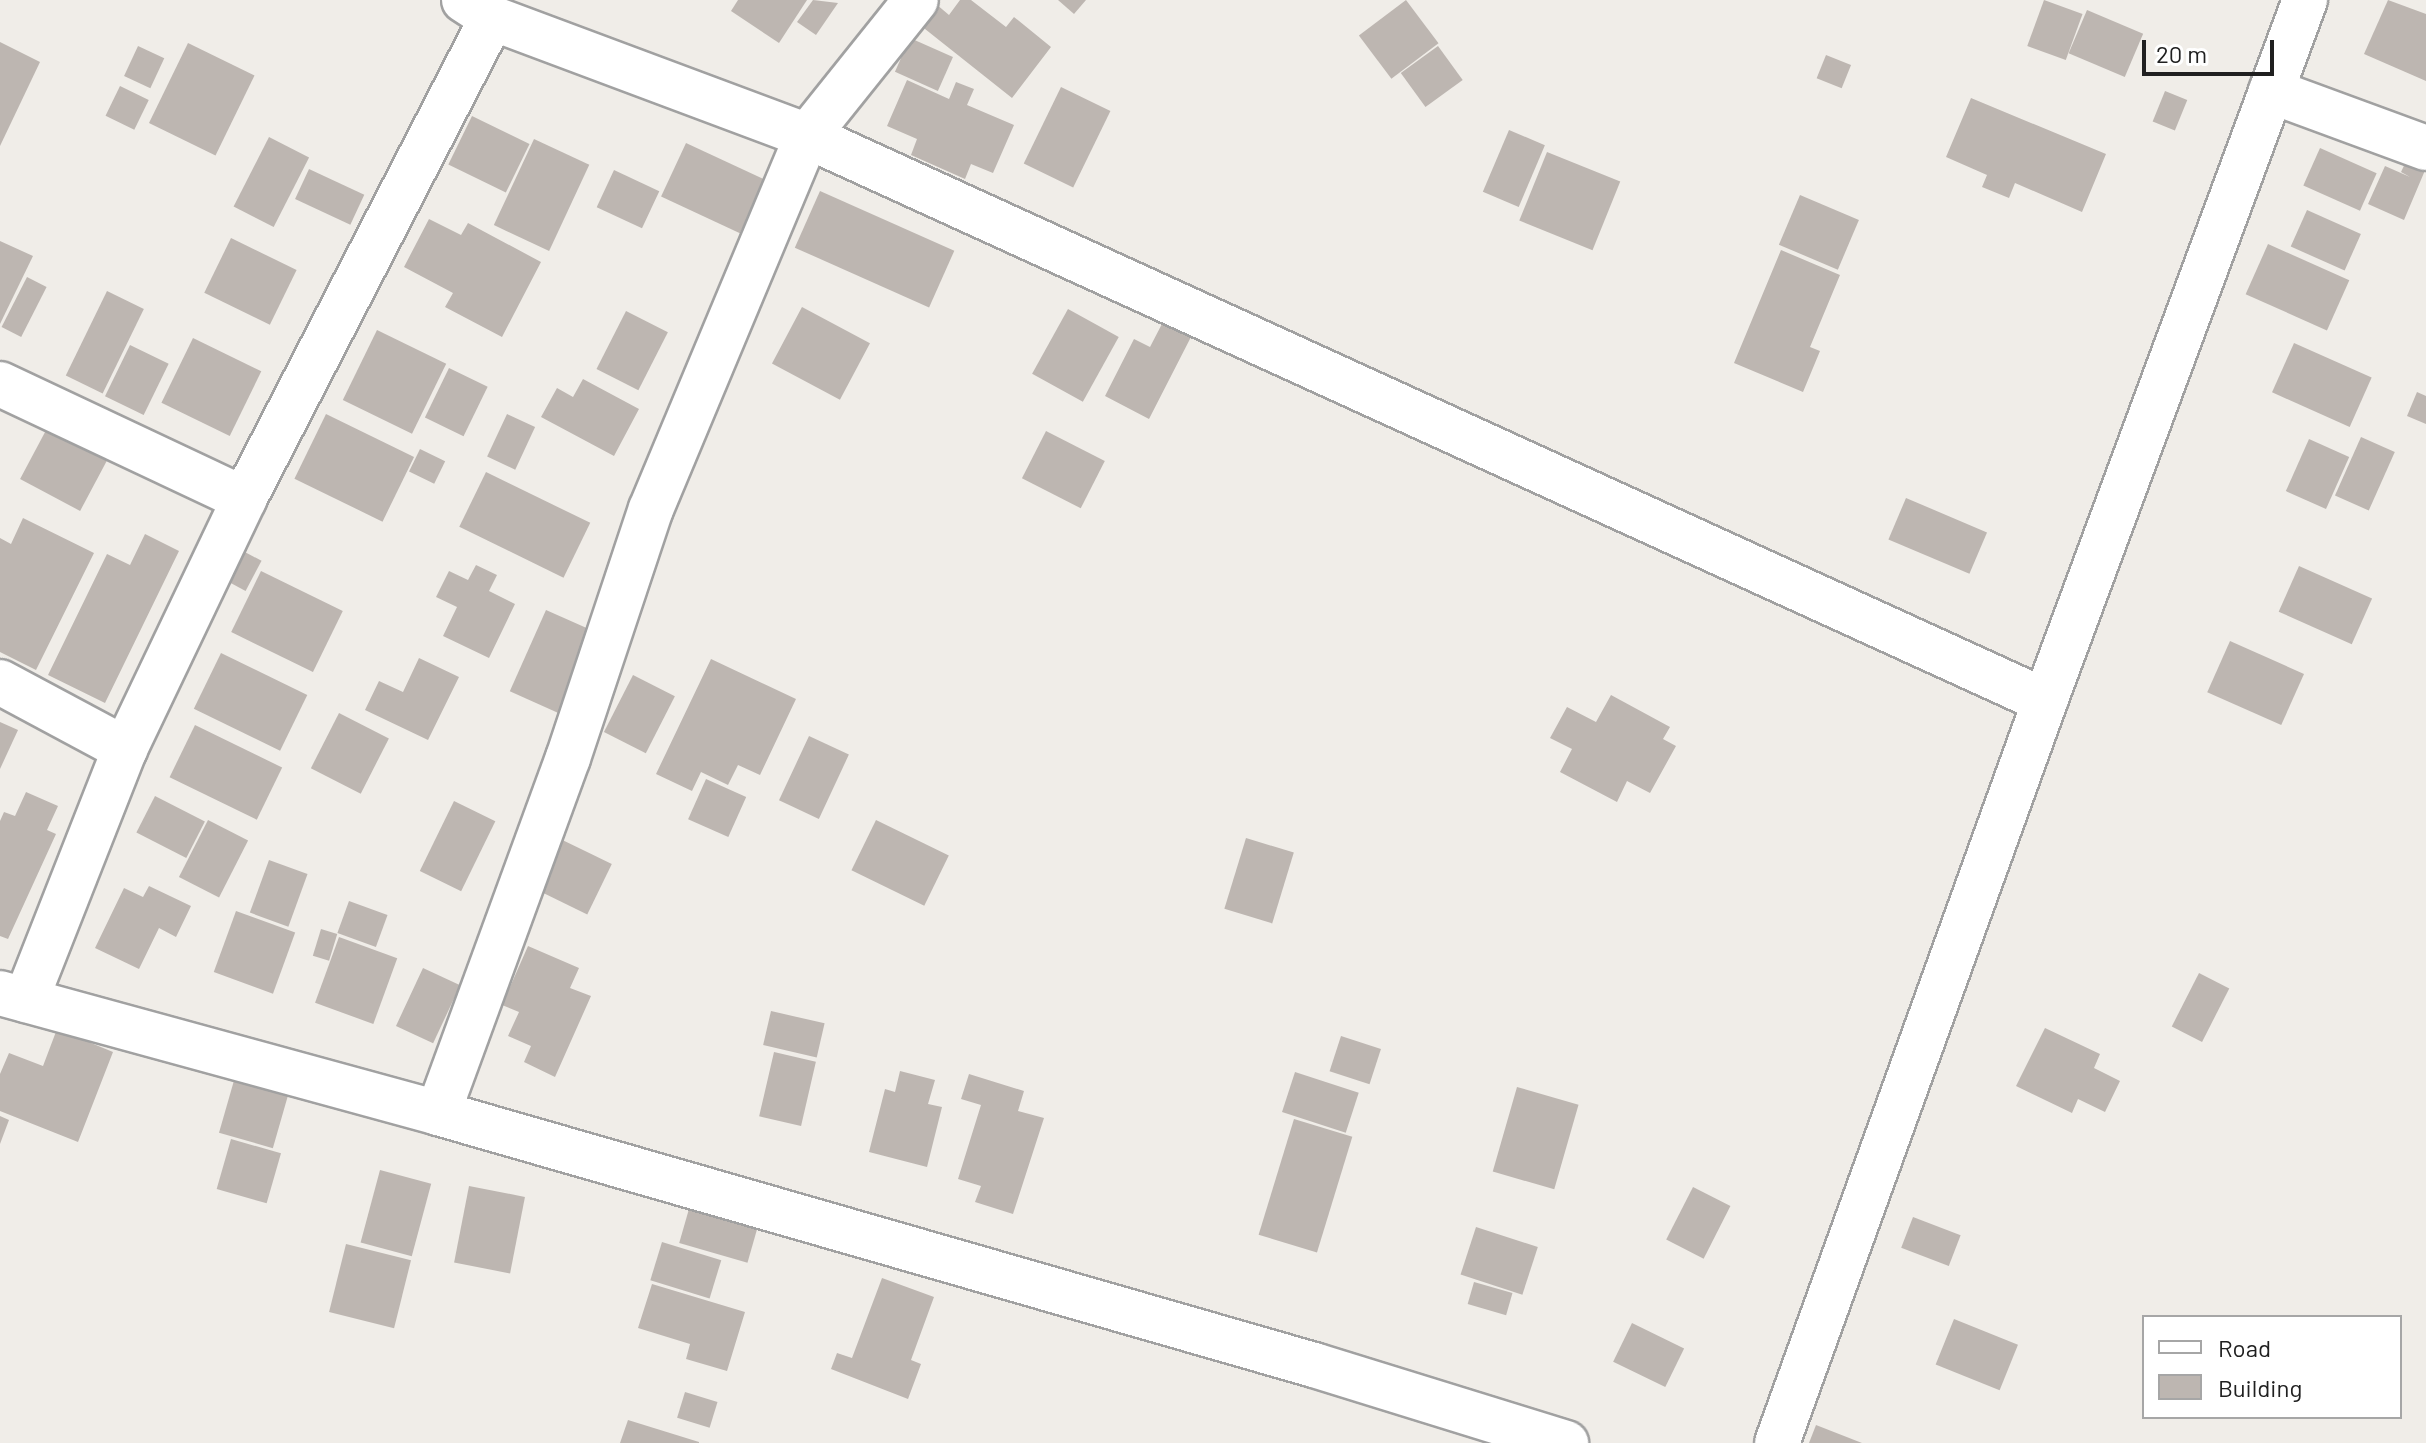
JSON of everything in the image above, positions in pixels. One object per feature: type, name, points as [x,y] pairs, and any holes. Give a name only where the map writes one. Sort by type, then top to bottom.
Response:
[{"type":"street","points":[[438,1113],[568,758],[651,509],[807,136],[916,0]]},
{"type":"street","points":[[1777,1443],[2045,701],[2305,0]]},
{"type":"street","points":[[1566,1443],[1314,1365],[438,1113],[13,997],[125,749],[478,9],[807,136],[2045,701]]},
{"type":"street","points":[[2271,91],[2426,148]]},
{"type":"street","points":[[0,384],[244,499]]},
{"type":"street","points":[[0,682],[125,749]]},
{"type":"building","points":[[738,0],[807,0],[779,43],[731,11]]},
{"type":"building","points":[[813,0],[838,3],[816,35],[797,22]]},
{"type":"building","points":[[960,0],[971,0],[1006,27],[1014,17],[1051,47],[1012,98],[920,25],[936,4],[949,15]]},
{"type":"building","points":[[1058,0],[1086,0],[1074,14]]},
{"type":"building","points":[[1406,0],[1438,43],[1391,79],[1359,36]]},
{"type":"building","points":[[2044,0],[2083,14],[2066,60],[2027,46]]},
{"type":"building","points":[[2388,0],[2426,14],[2426,81],[2364,54]]},
{"type":"building","points":[[2087,10],[2143,34],[2125,77],[2069,53]]},
{"type":"building","points":[[910,38],[953,57],[938,91],[895,72]]},
{"type":"building","points":[[0,42],[40,62],[0,146]]},
{"type":"building","points":[[188,43],[255,75],[215,155],[149,123]]},
{"type":"building","points":[[138,46],[164,58],[150,88],[124,76]]},
{"type":"building","points":[[1438,46],[1463,80],[1425,107],[1401,73]]},
{"type":"building","points":[[1826,55],[1851,65],[1842,88],[1817,78]]},
{"type":"building","points":[[907,80],[949,99],[956,82],[974,89],[967,105],[1014,125],[993,173],[971,164],[965,179],[911,155],[917,139],[887,126]]},
{"type":"building","points":[[120,86],[149,100],[134,130],[106,116]]},
{"type":"building","points":[[1061,87],[1110,111],[1073,188],[1024,163]]},
{"type":"building","points":[[2165,91],[2187,100],[2175,131],[2153,122]]},
{"type":"building","points":[[1971,98],[2106,154],[2082,212],[2015,183],[2009,198],[1982,187],[1987,175],[1946,157]]},
{"type":"building","points":[[472,116],[530,144],[506,193],[448,165]]},
{"type":"building","points":[[1509,130],[1545,145],[1519,207],[1483,192]]},
{"type":"building","points":[[269,137],[309,157],[274,227],[234,206]]},
{"type":"building","points":[[534,139],[589,165],[549,251],[494,225]]},
{"type":"building","points":[[686,143],[765,180],[740,233],[661,196]]},
{"type":"building","points":[[2320,148],[2377,173],[2360,211],[2303,185]]},
{"type":"building","points":[[2411,151],[2426,168],[2404,220],[2368,204],[2385,166],[2410,177],[2401,172]]},
{"type":"building","points":[[1547,152],[1620,182],[1593,250],[1519,221]]},
{"type":"building","points":[[309,169],[364,195],[350,225],[295,199]]},
{"type":"building","points":[[614,170],[659,191],[642,228],[597,207]]},
{"type":"building","points":[[820,191],[954,251],[929,307],[795,248]]},
{"type":"building","points":[[1800,195],[1859,220],[1838,270],[1779,245]]},
{"type":"building","points":[[2307,210],[2361,234],[2345,271],[2291,247]]},
{"type":"building","points":[[429,219],[461,235],[468,223],[541,262],[502,337],[445,307],[453,293],[404,267]]},
{"type":"building","points":[[231,238],[297,270],[270,325],[204,293]]},
{"type":"building","points":[[0,241],[33,256],[0,324]]},
{"type":"building","points":[[2268,244],[2349,280],[2327,330],[2246,294]]},
{"type":"building","points":[[1781,250],[1840,275],[1810,347],[1820,351],[1803,392],[1734,363]]},
{"type":"building","points":[[27,277],[47,287],[21,337],[2,327]]},
{"type":"building","points":[[107,291],[144,309],[103,393],[66,375]]},
{"type":"building","points":[[802,307],[870,343],[840,400],[772,364]]},
{"type":"building","points":[[1068,309],[1119,337],[1083,402],[1032,374]]},
{"type":"building","points":[[626,311],[668,332],[638,390],[596,369]]},
{"type":"building","points":[[1164,320],[1192,335],[1149,419],[1105,396],[1134,339],[1150,347]]},
{"type":"building","points":[[377,330],[446,364],[412,434],[343,400]]},
{"type":"building","points":[[193,338],[261,371],[230,436],[161,403]]},
{"type":"building","points":[[2294,343],[2372,378],[2350,427],[2272,392]]},
{"type":"building","points":[[130,345],[169,364],[144,415],[105,396]]},
{"type":"building","points":[[449,368],[488,387],[464,436],[425,417]]},
{"type":"building","points":[[583,379],[639,409],[614,456],[541,417],[557,388],[573,397]]},
{"type":"building","points":[[2417,392],[2426,396],[2426,424],[2407,416]]},
{"type":"building","points":[[326,414],[414,457],[383,522],[294,479]]},
{"type":"building","points":[[507,414],[535,427],[515,470],[487,457]]},
{"type":"building","points":[[52,419],[112,451],[80,511],[20,479]]},
{"type":"building","points":[[1046,431],[1105,461],[1081,508],[1022,478]]},
{"type":"building","points":[[2361,437],[2395,452],[2369,511],[2335,495]]},
{"type":"building","points":[[2309,439],[2349,457],[2326,509],[2286,491]]},
{"type":"building","points":[[420,449],[445,461],[434,484],[409,471]]},
{"type":"building","points":[[486,472],[590,523],[564,578],[459,527]]},
{"type":"building","points":[[1906,498],[1987,532],[1969,574],[1888,539]]},
{"type":"building","points":[[23,518],[94,553],[36,670],[0,652],[0,538],[11,544]]},
{"type":"building","points":[[145,534],[179,551],[105,703],[48,675],[107,554],[130,565]]},
{"type":"building","points":[[243,551],[262,561],[246,591],[227,581]]},
{"type":"building","points":[[476,565],[497,575],[489,591],[515,604],[489,658],[443,636],[457,607],[436,597],[449,571],[468,580]]},
{"type":"building","points":[[2299,566],[2372,599],[2352,644],[2279,612]]},
{"type":"building","points":[[261,571],[343,611],[313,672],[231,632]]},
{"type":"building","points":[[546,610],[599,634],[563,715],[510,691]]},
{"type":"building","points":[[2230,641],[2304,674],[2281,725],[2207,692]]},
{"type":"building","points":[[221,653],[307,695],[280,751],[194,709]]},
{"type":"building","points":[[419,658],[459,677],[428,740],[365,710],[379,681],[403,692]]},
{"type":"building","points":[[711,659],[796,699],[760,775],[738,765],[728,785],[701,772],[692,791],[656,774]]},
{"type":"building","points":[[633,675],[675,696],[646,753],[604,732]]},
{"type":"building","points":[[1611,695],[1670,727],[1663,739],[1676,746],[1650,793],[1627,781],[1617,802],[1560,772],[1572,749],[1550,738],[1567,707],[1596,722]]},
{"type":"building","points":[[339,713],[389,738],[361,794],[311,768]]},
{"type":"building","points":[[0,722],[18,730],[0,769]]},
{"type":"building","points":[[195,725],[282,768],[257,820],[170,777]]},
{"type":"building","points":[[809,736],[849,755],[819,819],[779,800]]},
{"type":"building","points":[[706,779],[746,797],[728,837],[688,819]]},
{"type":"building","points":[[26,792],[58,806],[47,830],[56,834],[8,939],[0,936],[0,821],[4,812],[15,816]]},
{"type":"building","points":[[155,796],[205,821],[186,858],[136,833]]},
{"type":"building","points":[[454,801],[495,821],[461,891],[420,871]]},
{"type":"building","points":[[208,820],[248,840],[219,897],[179,877]]},
{"type":"building","points":[[876,820],[949,856],[924,906],[851,870]]},
{"type":"building","points":[[548,833],[612,864],[587,914],[523,883]]},
{"type":"building","points":[[1246,838],[1294,853],[1272,923],[1224,909]]},
{"type":"building","points":[[269,860],[308,874],[288,927],[250,913]]},
{"type":"building","points":[[149,886],[191,906],[176,937],[159,928],[139,969],[95,948],[124,888],[143,897]]},
{"type":"building","points":[[349,901],[388,915],[376,947],[337,933]]},
{"type":"building","points":[[236,911],[295,933],[273,994],[214,972]]},
{"type":"building","points":[[321,929],[337,934],[329,961],[313,956]]},
{"type":"building","points":[[339,937],[397,958],[373,1024],[315,1003]]},
{"type":"building","points":[[528,946],[579,968],[570,988],[591,996],[555,1077],[524,1062],[531,1046],[508,1036],[519,1012],[502,1005]]},
{"type":"building","points":[[423,968],[460,985],[433,1043],[396,1026]]},
{"type":"building","points":[[2199,973],[2229,988],[2202,1042],[2172,1026]]},
{"type":"building","points":[[771,1011],[825,1023],[817,1057],[763,1045]]},
{"type":"building","points":[[2045,1028],[2100,1054],[2094,1068],[2120,1081],[2105,1112],[2078,1099],[2072,1113],[2016,1086]]},
{"type":"building","points":[[57,1029],[113,1052],[78,1142],[0,1111],[0,1074],[9,1053],[43,1066]]},
{"type":"building","points":[[1341,1036],[1381,1049],[1370,1084],[1330,1071]]},
{"type":"building","points":[[774,1052],[816,1062],[801,1126],[759,1116]]},
{"type":"building","points":[[900,1071],[935,1080],[928,1104],[942,1107],[927,1167],[869,1152],[885,1089],[895,1092]]},
{"type":"building","points":[[1295,1072],[1359,1093],[1346,1133],[1282,1112]]},
{"type":"building","points":[[969,1074],[1024,1091],[1018,1111],[1044,1118],[1013,1214],[975,1202],[981,1186],[958,1179],[981,1105],[961,1099]]},
{"type":"building","points":[[235,1077],[289,1092],[273,1148],[219,1133]]},
{"type":"building","points":[[1517,1087],[1579,1105],[1554,1189],[1493,1172]]},
{"type":"building","points":[[0,1116],[9,1120],[0,1144]]},
{"type":"building","points":[[1294,1119],[1352,1137],[1317,1253],[1259,1235]]},
{"type":"building","points":[[231,1139],[281,1153],[267,1203],[217,1189]]},
{"type":"building","points":[[380,1170],[431,1184],[412,1256],[361,1242]]},
{"type":"building","points":[[469,1186],[525,1197],[510,1273],[454,1263]]},
{"type":"building","points":[[1693,1187],[1730,1206],[1704,1259],[1666,1240]]},
{"type":"building","points":[[693,1195],[761,1215],[747,1263],[679,1243]]},
{"type":"building","points":[[1913,1217],[1961,1235],[1949,1266],[1901,1248]]},
{"type":"building","points":[[1476,1227],[1538,1247],[1522,1295],[1461,1275]]},
{"type":"building","points":[[662,1242],[721,1260],[710,1298],[650,1280]]},
{"type":"building","points":[[346,1244],[411,1260],[394,1328],[329,1312]]},
{"type":"building","points":[[882,1278],[934,1297],[911,1360],[921,1364],[908,1399],[831,1369],[837,1353],[852,1358]]},
{"type":"building","points":[[1474,1282],[1512,1293],[1506,1315],[1468,1304]]},
{"type":"building","points":[[652,1284],[745,1312],[727,1371],[686,1359],[690,1344],[638,1328]]},
{"type":"building","points":[[1954,1319],[2018,1345],[2000,1390],[1936,1364]]},
{"type":"building","points":[[1632,1323],[1684,1348],[1665,1387],[1613,1362]]},
{"type":"building","points":[[685,1392],[718,1402],[710,1428],[677,1418]]},
{"type":"building","points":[[628,1420],[699,1442],[699,1443],[620,1443]]},
{"type":"building","points":[[1816,1425],[1862,1443],[1809,1443]]}]
